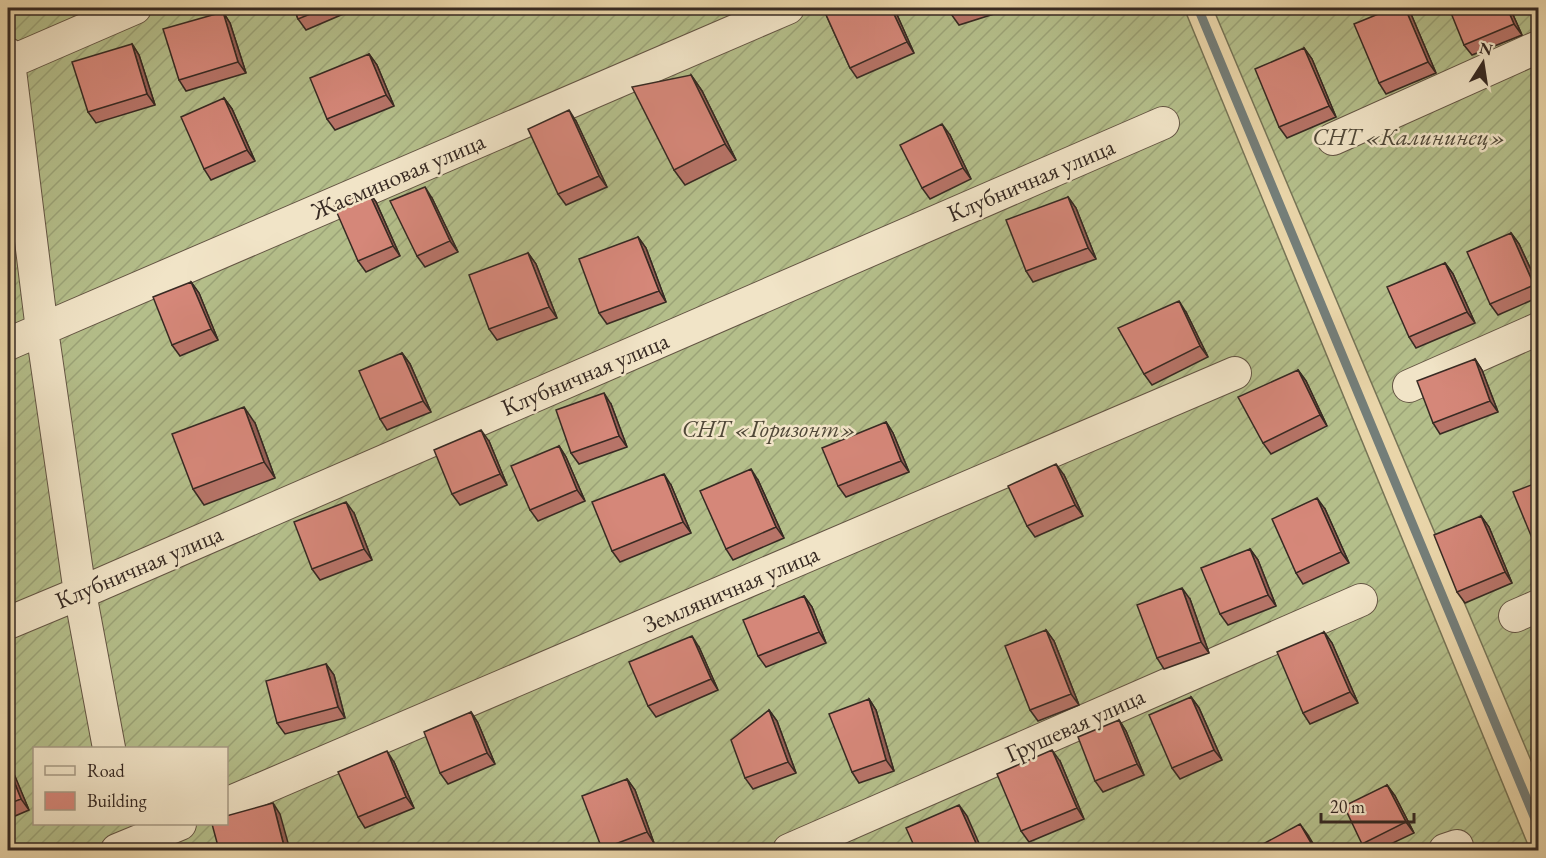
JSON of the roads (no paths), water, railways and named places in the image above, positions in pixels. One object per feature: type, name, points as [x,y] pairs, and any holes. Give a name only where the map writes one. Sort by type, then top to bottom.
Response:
[{"type":"street","points":[[109,747],[81,592],[42,330],[8,60],[135,8]]},
{"type":"street","name":"Жасминовая улица","points":[[8,344],[788,8]]},
{"type":"street","points":[[1333,139],[1539,47]]},
{"type":"street","name":"Клубничная улица","points":[[8,623],[1163,123]]},
{"type":"street","points":[[1409,386],[1539,329]]},
{"type":"street","name":"Земляничная улица","points":[[228,803],[1235,373]]},
{"type":"street","name":"Грушевая улица","points":[[789,850],[1361,600]]},
{"type":"street","points":[[123,843],[177,825]]},
{"type":"waterway","points":[[1198,8],[1538,826]]},
{"type":"park label","name":"СНТ «Калининец»","points":[[1409,137]]},
{"type":"park label","name":"СНТ «Горизонт»","points":[[769,429]]}]
